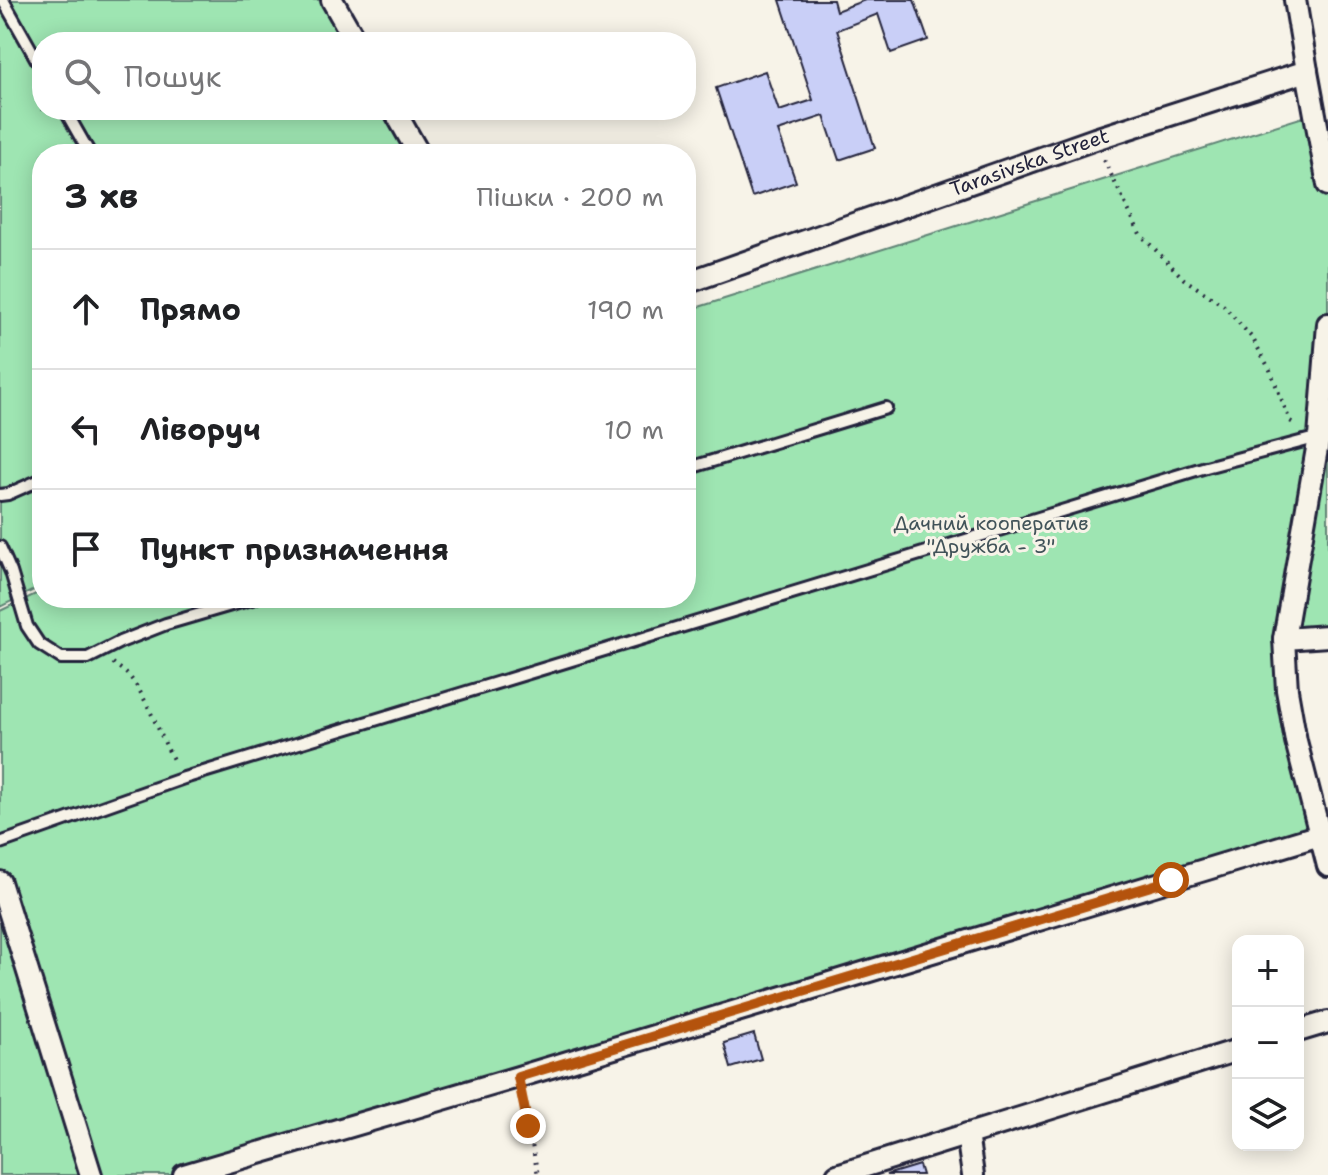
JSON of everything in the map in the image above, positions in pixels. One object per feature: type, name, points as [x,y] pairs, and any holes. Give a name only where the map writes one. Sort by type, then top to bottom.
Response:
[{"type":"street","points":[[332,0],[350,32]]},
{"type":"street","points":[[1295,0],[1328,185]]},
{"type":"street","name":"Tarasivska Street","points":[[696,279],[1095,139],[1307,71]]},
{"type":"street","points":[[400,120],[413,144]]},
{"type":"street","points":[[1328,324],[1319,437],[1284,639],[1293,729],[1328,866]]},
{"type":"street","points":[[1284,639],[1328,636]]},
{"type":"street","points":[[184,1175],[1320,835]]},
{"type":"street","points":[[0,882],[91,1175]]},
{"type":"street","points":[[1304,1029],[1328,1022]]},
{"type":"street","points":[[837,1175],[1232,1052]]},
{"type":"street","points":[[967,1134],[973,1175]]},
{"type":"lane","points":[[3,0],[32,51]]},
{"type":"lane","points":[[71,120],[84,144]]},
{"type":"lane","points":[[696,466],[886,408]]},
{"type":"lane","points":[[0,843],[184,778],[1206,467],[1319,437]]},
{"type":"lane","points":[[0,495],[32,483]]},
{"type":"lane","points":[[0,547],[27,626],[39,644],[61,658],[88,658],[166,624],[221,608]]},
{"type":"path","points":[[1095,139],[1140,234],[1184,279],[1223,305],[1253,339],[1270,370],[1290,421],[1319,437]]},
{"type":"path","points":[[88,658],[111,661],[130,677],[184,778]]},
{"type":"path","points":[[518,1077],[538,1175]]},
{"type":"green space","points":[[0,0],[332,0],[350,32],[32,32],[32,120],[400,120],[413,144],[32,144],[32,591],[0,607]]},
{"type":"green space","name":"Дачний кооператив \"Дружба - 3\"","points":[[1316,113],[1328,185],[1328,628],[1284,639],[1320,835],[182,1175],[0,1175],[0,611],[32,596],[32,608],[696,608],[696,308]]},
{"type":"building","points":[[780,0],[833,0],[836,11],[865,0],[914,0],[928,40],[891,53],[878,14],[837,30],[875,148],[839,160],[824,116],[778,131],[796,182],[752,197],[716,88],[765,71],[779,111],[813,100]]},
{"type":"building","points":[[754,1034],[761,1059],[731,1068],[724,1043]]},
{"type":"building","points":[[919,1165],[922,1175],[886,1175]]},
{"type":"route","points":[[528,1126],[518,1077],[1171,880]]}]
